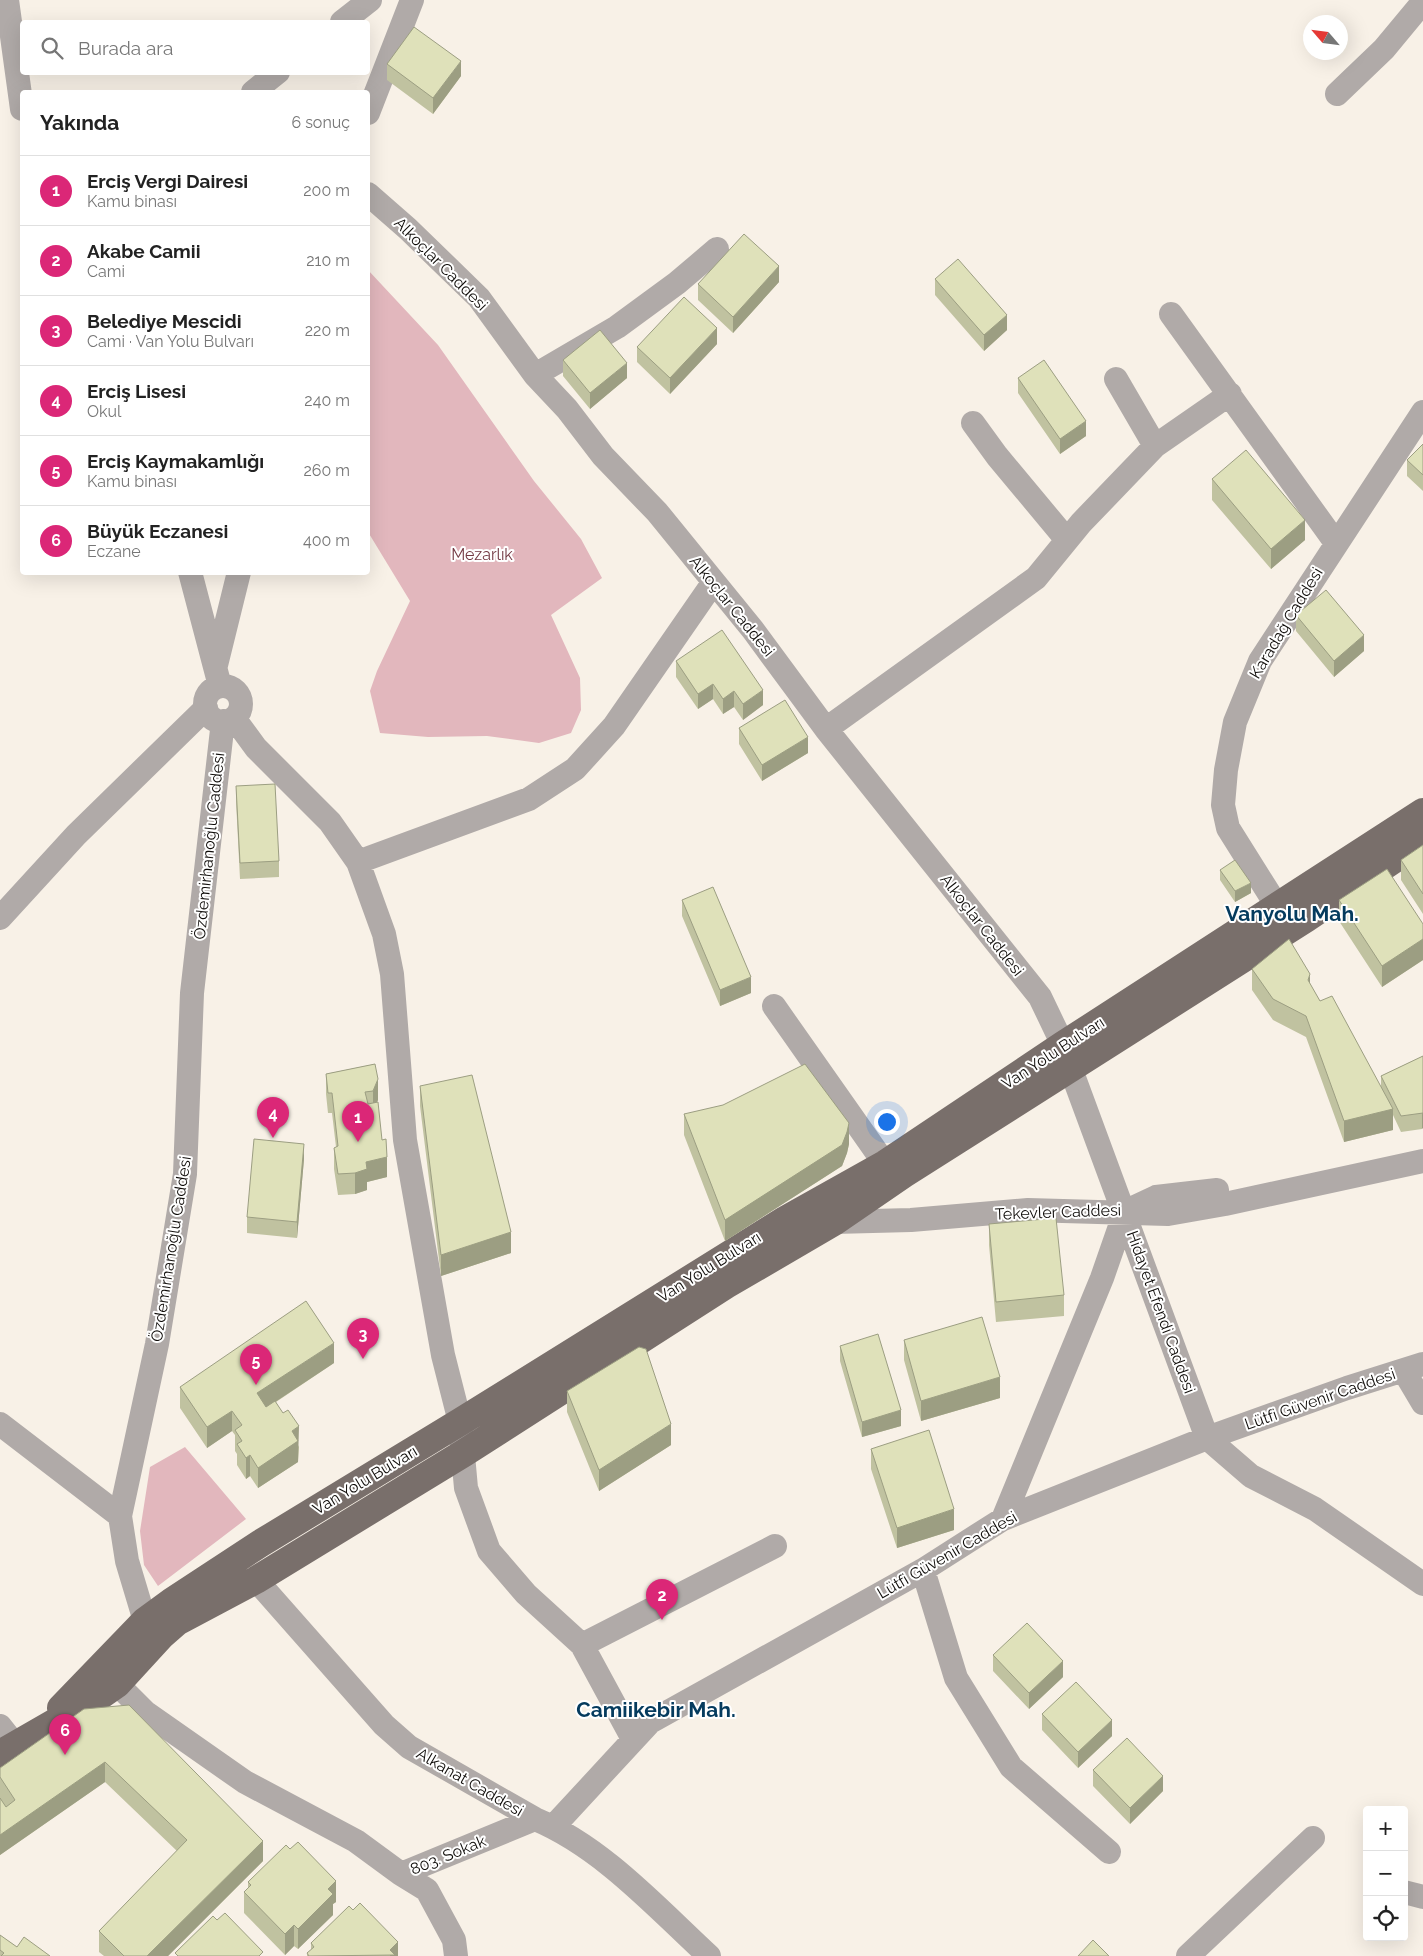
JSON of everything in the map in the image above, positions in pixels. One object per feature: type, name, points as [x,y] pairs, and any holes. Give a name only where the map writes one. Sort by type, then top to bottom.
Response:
[{"type":"main road","name":"Van Yolu Bulvarı","points":[[5,1742],[71,1698],[145,1621],[261,1543],[785,1220],[885,1164],[1066,1056],[1277,906],[1423,812]]},
{"type":"main road","points":[[5,1742],[97,1698],[117,1684],[177,1622],[256,1580],[464,1453],[726,1285],[834,1222],[1066,1056],[1298,923],[1423,840]]},
{"type":"street","points":[[7,0],[20,95]]},
{"type":"street","points":[[345,20],[370,0]]},
{"type":"street","points":[[370,108],[412,0]]},
{"type":"street","points":[[1337,94],[1384,49],[1423,2]]},
{"type":"street","points":[[256,90],[274,75]]},
{"type":"street","name":"Alkoçlar Caddesi","points":[[370,196],[408,229],[479,298],[535,375],[567,409],[609,462],[657,512],[753,630],[826,729],[1040,997],[1066,1056]]},
{"type":"street","points":[[535,375],[617,327],[677,283],[717,249]]},
{"type":"street","points":[[1171,314],[1336,543]]},
{"type":"street","points":[[1116,379],[1155,446]]},
{"type":"street","points":[[826,729],[1036,578],[1067,540],[1155,446],[1230,394]]},
{"type":"street","name":"Karadağ Caddesi","points":[[1277,906],[1228,828],[1223,805],[1226,770],[1235,722],[1260,661],[1336,543],[1421,418]]},
{"type":"street","points":[[973,423],[997,456],[1067,540]]},
{"type":"street","points":[[191,575],[217,677]]},
{"type":"street","points":[[238,575],[217,677],[205,703],[256,748],[330,822],[358,862],[384,934],[392,974],[405,1140],[443,1355],[460,1422],[466,1488],[489,1551],[526,1594],[582,1645],[633,1739]]},
{"type":"street","points":[[358,862],[529,799],[575,769],[614,726],[713,583]]},
{"type":"street","name":"Özdemirhanoğlu Caddesi","points":[[145,1621],[127,1561],[120,1516],[157,1344],[185,1174],[192,993],[221,716],[240,708],[239,696],[217,677]]},
{"type":"street","points":[[0,918],[76,835],[221,716]]},
{"type":"street","points":[[774,1006],[885,1164]]},
{"type":"street","name":"Hidayet Efendi Caddesi","points":[[1066,1056],[1207,1438]]},
{"type":"street","name":"Tekevler Caddesi","points":[[834,1222],[912,1220],[1028,1210],[1125,1212],[1156,1197],[1249,1184],[1423,1144]]},
{"type":"street","points":[[1003,1519],[1102,1278],[1125,1212],[1168,1214],[1423,1161]]},
{"type":"street","points":[[1413,1367],[1423,1403]]},
{"type":"street","name":"Lütfi Güvenir Caddesi","points":[[544,1823],[620,1756],[650,1722],[923,1570],[1003,1519],[1207,1438],[1347,1388],[1413,1367]]},
{"type":"street","points":[[0,1424],[120,1516]]},
{"type":"street","points":[[1207,1438],[1251,1476],[1315,1509],[1423,1584]]},
{"type":"street","points":[[582,1645],[775,1546]]},
{"type":"street","points":[[923,1570],[956,1678],[1010,1767],[1108,1852]]},
{"type":"street","name":"Alkanat Caddesi","points":[[256,1580],[384,1726],[408,1747],[544,1823],[596,1855],[632,1885],[709,1956]]},
{"type":"street","points":[[117,1684],[145,1712],[245,1782],[356,1841],[401,1874]]},
{"type":"street","name":"803. Sokak","points":[[401,1874],[544,1823]]},
{"type":"street","points":[[1188,1956],[1313,1838]]},
{"type":"street","name":"803. Sokak","points":[[401,1874],[427,1890],[454,1940],[456,1956]]},
{"type":"street","points":[[1408,1893],[1423,1897]]},
{"type":"green space","name":"Mezarlık","points":[[370,272],[438,345],[534,481],[581,539],[602,578],[551,615],[580,678],[581,710],[571,733],[539,743],[487,736],[428,737],[380,733],[370,691],[377,671],[410,601],[370,535]]},
{"type":"green space","points":[[185,1447],[246,1519],[158,1586],[144,1565],[140,1531],[150,1467]]},
{"type":"building","points":[[414,27],[461,61],[433,98],[387,64]]},
{"type":"building","points":[[744,234],[779,266],[733,317],[698,284]]},
{"type":"building","points":[[958,259],[1007,315],[984,335],[935,279]]},
{"type":"building","points":[[684,297],[717,328],[670,378],[637,347]]},
{"type":"building","points":[[600,330],[627,363],[590,393],[563,360]]},
{"type":"building","points":[[1044,360],[1086,421],[1060,439],[1018,378]]},
{"type":"building","points":[[1423,444],[1423,475],[1407,460]]},
{"type":"building","points":[[1246,450],[1305,520],[1271,549],[1212,479]]},
{"type":"building","points":[[1326,590],[1364,635],[1334,661],[1296,615]]},
{"type":"building","points":[[722,630],[763,690],[743,704],[734,691],[723,699],[713,684],[698,694],[676,661]]},
{"type":"building","points":[[785,700],[808,737],[762,765],[739,728]]},
{"type":"building","points":[[275,784],[279,861],[240,863],[236,786]]},
{"type":"building","points":[[1423,845],[1423,894],[1401,860]]},
{"type":"building","points":[[1235,860],[1251,883],[1235,891],[1220,870]]},
{"type":"building","points":[[1387,869],[1423,924],[1423,939],[1382,966],[1339,900]]},
{"type":"building","points":[[713,887],[751,977],[720,990],[682,900]]},
{"type":"building","points":[[1289,939],[1310,974],[1308,980],[1320,1001],[1332,996],[1393,1109],[1344,1121],[1306,1016],[1273,999],[1252,969]]},
{"type":"building","points":[[1423,1056],[1423,1113],[1401,1116],[1381,1076]]},
{"type":"building","points":[[375,1064],[378,1079],[373,1091],[365,1092],[368,1104],[378,1102],[382,1140],[386,1139],[387,1157],[366,1162],[367,1169],[355,1173],[338,1174],[334,1148],[338,1146],[332,1093],[328,1093],[326,1074]]},
{"type":"building","points":[[805,1064],[849,1123],[842,1145],[725,1220],[684,1114],[723,1105]]},
{"type":"building","points":[[472,1075],[511,1232],[441,1255],[420,1086]]},
{"type":"building","points":[[254,1139],[304,1144],[297,1222],[247,1217]]},
{"type":"building","points":[[1056,1218],[1064,1295],[996,1302],[989,1224]]},
{"type":"building","points":[[306,1301],[334,1343],[257,1393],[266,1407],[275,1401],[283,1413],[288,1410],[299,1426],[292,1431],[298,1441],[258,1468],[250,1455],[246,1458],[237,1444],[242,1441],[235,1430],[242,1425],[232,1411],[207,1427],[180,1387]]},
{"type":"building","points":[[982,1317],[1000,1377],[921,1401],[904,1340]]},
{"type":"building","points":[[878,1334],[901,1410],[862,1422],[840,1346]]},
{"type":"building","points":[[639,1347],[646,1349],[671,1424],[599,1470],[567,1391]]},
{"type":"building","points":[[929,1430],[954,1509],[897,1528],[871,1449]]},
{"type":"building","points":[[1027,1623],[1063,1661],[1029,1693],[993,1655]]},
{"type":"building","points":[[1076,1682],[1112,1720],[1078,1752],[1042,1714]]},
{"type":"building","points":[[129,1705],[263,1841],[147,1956],[124,1956],[99,1931],[187,1840],[105,1762],[0,1835],[0,1798],[6,1807],[15,1800],[0,1777],[0,1768],[84,1709]]},
{"type":"building","points":[[1127,1738],[1163,1776],[1130,1808],[1093,1770]]},
{"type":"building","points":[[298,1842],[336,1881],[328,1889],[333,1894],[298,1929],[294,1925],[285,1934],[244,1892],[251,1885],[248,1882],[286,1845],[290,1849]]},
{"type":"building","points":[[360,1903],[398,1942],[390,1950],[395,1955],[309,1956],[307,1953],[314,1947],[311,1943],[349,1906],[353,1910]]},
{"type":"building","points":[[225,1913],[263,1952],[259,1956],[178,1956],[175,1953],[213,1916],[217,1920]]},
{"type":"building","points":[[0,1935],[17,1947],[24,1937],[50,1956],[1,1956],[4,1953],[0,1950]]},
{"type":"building","points":[[1093,1940],[1109,1956],[1078,1956]]},
{"type":"place","name":"Erciş Lisesi","points":[[273,1138]]},
{"type":"place","name":"Erciş Vergi Dairesi","points":[[358,1142]]},
{"type":"place","name":"Belediye Mescidi","points":[[363,1359]]},
{"type":"place","name":"Erciş Kaymakamlığı","points":[[256,1385]]},
{"type":"place","name":"Akabe Camii","points":[[662,1620]]},
{"type":"place","name":"Büyük Eczanesi","points":[[65,1755]]},
{"type":"district","name":"Vanyolu Mah.","points":[[1292,913]]},
{"type":"district","name":"Camiikebir Mah.","points":[[656,1709]]}]
